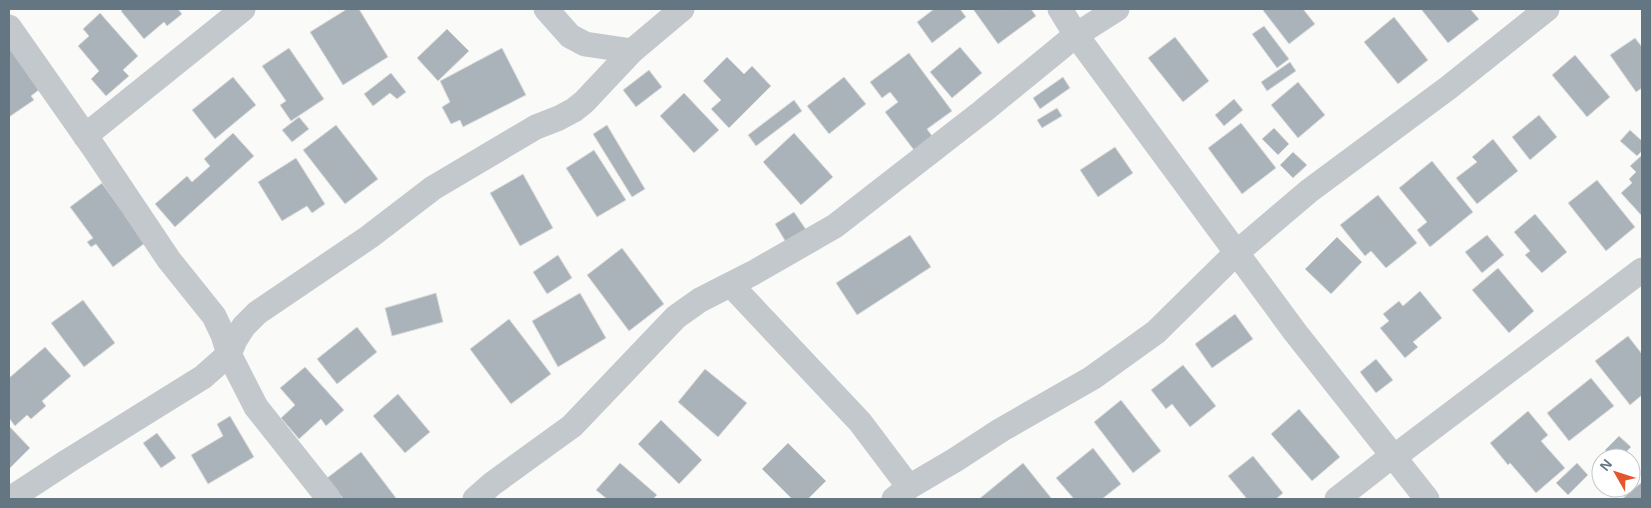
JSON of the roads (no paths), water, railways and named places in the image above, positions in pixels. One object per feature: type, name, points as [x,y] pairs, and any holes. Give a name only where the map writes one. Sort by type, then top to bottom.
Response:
[{"type":"street","points":[[85,136],[243,9]]},
{"type":"street","points":[[546,9],[570,36],[585,44],[632,51]]},
{"type":"street","points":[[10,499],[204,377],[229,354],[244,326],[257,313],[369,237],[433,188],[536,127],[574,110],[584,102],[632,51],[682,9]]},
{"type":"street","points":[[1060,9],[1076,35],[1236,254],[1301,340],[1427,499]]},
{"type":"street","points":[[475,499],[492,484],[572,426],[676,317],[700,300],[731,285],[836,226],[983,111],[1076,35],[1117,9]]},
{"type":"street","points":[[731,285],[860,422],[902,493],[1001,430],[1092,378],[1156,332],[1236,254],[1309,191],[1448,88],[1547,9]]},
{"type":"street","points":[[9,27],[169,260],[214,316],[229,354],[256,407],[329,499]]},
{"type":"street","points":[[1337,499],[1642,270]]}]
